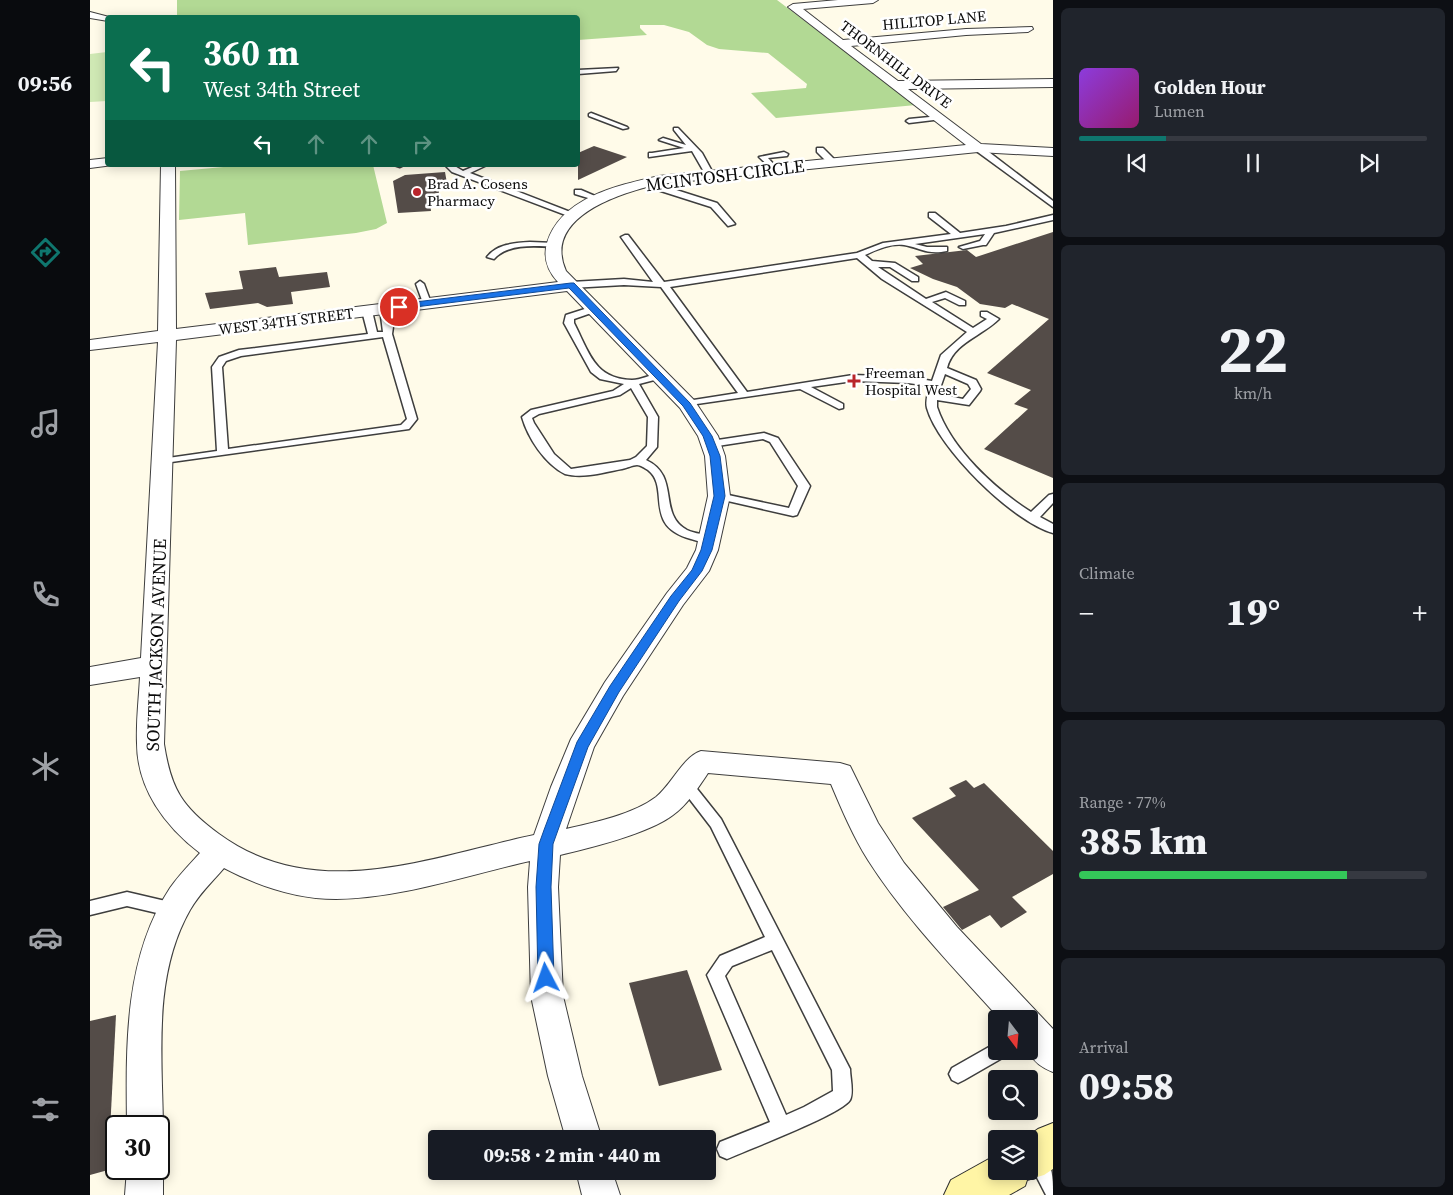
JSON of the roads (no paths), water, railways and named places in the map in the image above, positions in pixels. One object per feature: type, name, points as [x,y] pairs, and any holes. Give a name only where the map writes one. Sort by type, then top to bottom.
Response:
[{"type":"main road","points":[[966,1195],[1000,1180]]},
{"type":"street","name":"THORNHILL DRIVE","points":[[873,0],[793,7],[978,148]]},
{"type":"street","points":[[90,16],[105,18]]},
{"type":"street","name":"HILLTOP LANE","points":[[842,43],[966,32],[1028,29]]},
{"type":"street","points":[[897,85],[1053,83]]},
{"type":"street","name":"MCINTOSH CIRCLE","points":[[555,245],[561,229],[574,215],[598,199],[645,184],[710,175],[978,148],[1053,152]]},
{"type":"street","points":[[90,164],[105,162]]},
{"type":"street","name":"SOUTH JACKSON AVENUE","points":[[168,167],[167,335],[150,744],[154,773],[165,799],[183,821],[220,852],[246,866],[283,878],[319,884],[355,885],[412,875],[614,830],[660,810],[685,784],[701,762],[840,774],[877,848],[897,877],[1013,1010]]},
{"type":"street","points":[[555,245],[553,251],[554,262],[559,273],[686,404],[697,418],[711,444],[715,456],[719,496],[707,550],[697,571],[675,599],[614,689],[581,746],[565,786],[546,844],[543,924],[547,996],[566,1076],[581,1130]]},
{"type":"street","name":"WEST 34TH STREET","points":[[90,345],[571,285]]},
{"type":"street","points":[[90,676],[154,665]]},
{"type":"street","points":[[145,1115],[147,998],[151,967],[160,935],[180,898],[220,852]]},
{"type":"street","points":[[144,1195],[145,1180]]},
{"type":"street","points":[[597,1180],[601,1195]]},
{"type":"lane","points":[[580,72],[616,69]]},
{"type":"lane","points":[[591,115],[625,128]]},
{"type":"lane","points":[[909,121],[940,118]]},
{"type":"lane","points":[[676,129],[694,149],[710,175]]},
{"type":"lane","points":[[663,140],[694,149]]},
{"type":"lane","points":[[978,148],[1053,205]]},
{"type":"lane","points":[[652,155],[694,149]]},
{"type":"lane","points":[[820,150],[833,163]]},
{"type":"lane","points":[[774,169],[762,157],[784,154]]},
{"type":"lane","points":[[451,167],[574,215]]},
{"type":"lane","points":[[464,173],[478,167]]},
{"type":"lane","points":[[645,184],[714,205],[731,224]]},
{"type":"lane","points":[[578,192],[598,199]]},
{"type":"lane","points":[[932,215],[957,235]]},
{"type":"lane","points":[[571,285],[624,282],[662,284],[859,254],[868,249],[903,243],[1023,226],[1053,217]]},
{"type":"lane","points":[[964,247],[983,243],[991,231]]},
{"type":"lane","points":[[625,237],[744,394]]},
{"type":"lane","points":[[903,243],[927,250],[944,249]]},
{"type":"lane","points":[[491,257],[498,250],[509,247],[555,245]]},
{"type":"lane","points":[[859,254],[885,277],[973,332]]},
{"type":"lane","points":[[871,264],[892,265],[915,279]]},
{"type":"lane","points":[[420,284],[428,303]]},
{"type":"lane","points":[[934,289],[962,303]]},
{"type":"lane","points":[[924,302],[946,295]]},
{"type":"lane","points":[[161,462],[405,427],[412,419],[387,334],[388,327],[385,308]]},
{"type":"lane","points":[[594,309],[568,317],[569,323],[594,370],[603,377],[633,383],[653,417],[652,447],[638,461]]},
{"type":"lane","points":[[367,311],[373,335]]},
{"type":"lane","points":[[984,314],[994,319],[973,332],[944,358],[943,370],[932,396],[932,406],[947,438],[979,475],[1010,502],[1053,529]]},
{"type":"lane","points":[[223,453],[217,367],[222,359],[239,353],[387,334]]},
{"type":"lane","points":[[932,396],[965,403],[976,389],[972,382],[943,370]]},
{"type":"lane","points":[[659,376],[633,383],[616,393],[535,412],[527,417],[529,426],[558,464],[569,472],[583,472],[638,461],[650,465],[658,473],[662,482],[663,501],[670,521],[681,532],[709,540]]},
{"type":"lane","points":[[686,404],[853,378],[936,384]]},
{"type":"lane","points":[[803,387],[839,406]]},
{"type":"lane","points":[[711,444],[764,436],[774,440],[804,486],[793,512],[719,496]]},
{"type":"lane","points":[[1033,517],[1053,497]]},
{"type":"lane","points":[[685,784],[716,823],[841,1068],[842,1096],[811,1114],[727,1149]]},
{"type":"lane","points":[[90,908],[127,899],[174,910]]},
{"type":"lane","points":[[776,940],[726,961],[716,975],[781,1126]]},
{"type":"lane","points":[[958,1074],[988,1057]]},
{"type":"place","name":"Brad A. Cosens Pharmacy","points":[[417,192]]},
{"type":"place","name":"Freeman Hospital West","points":[[854,381]]}]
